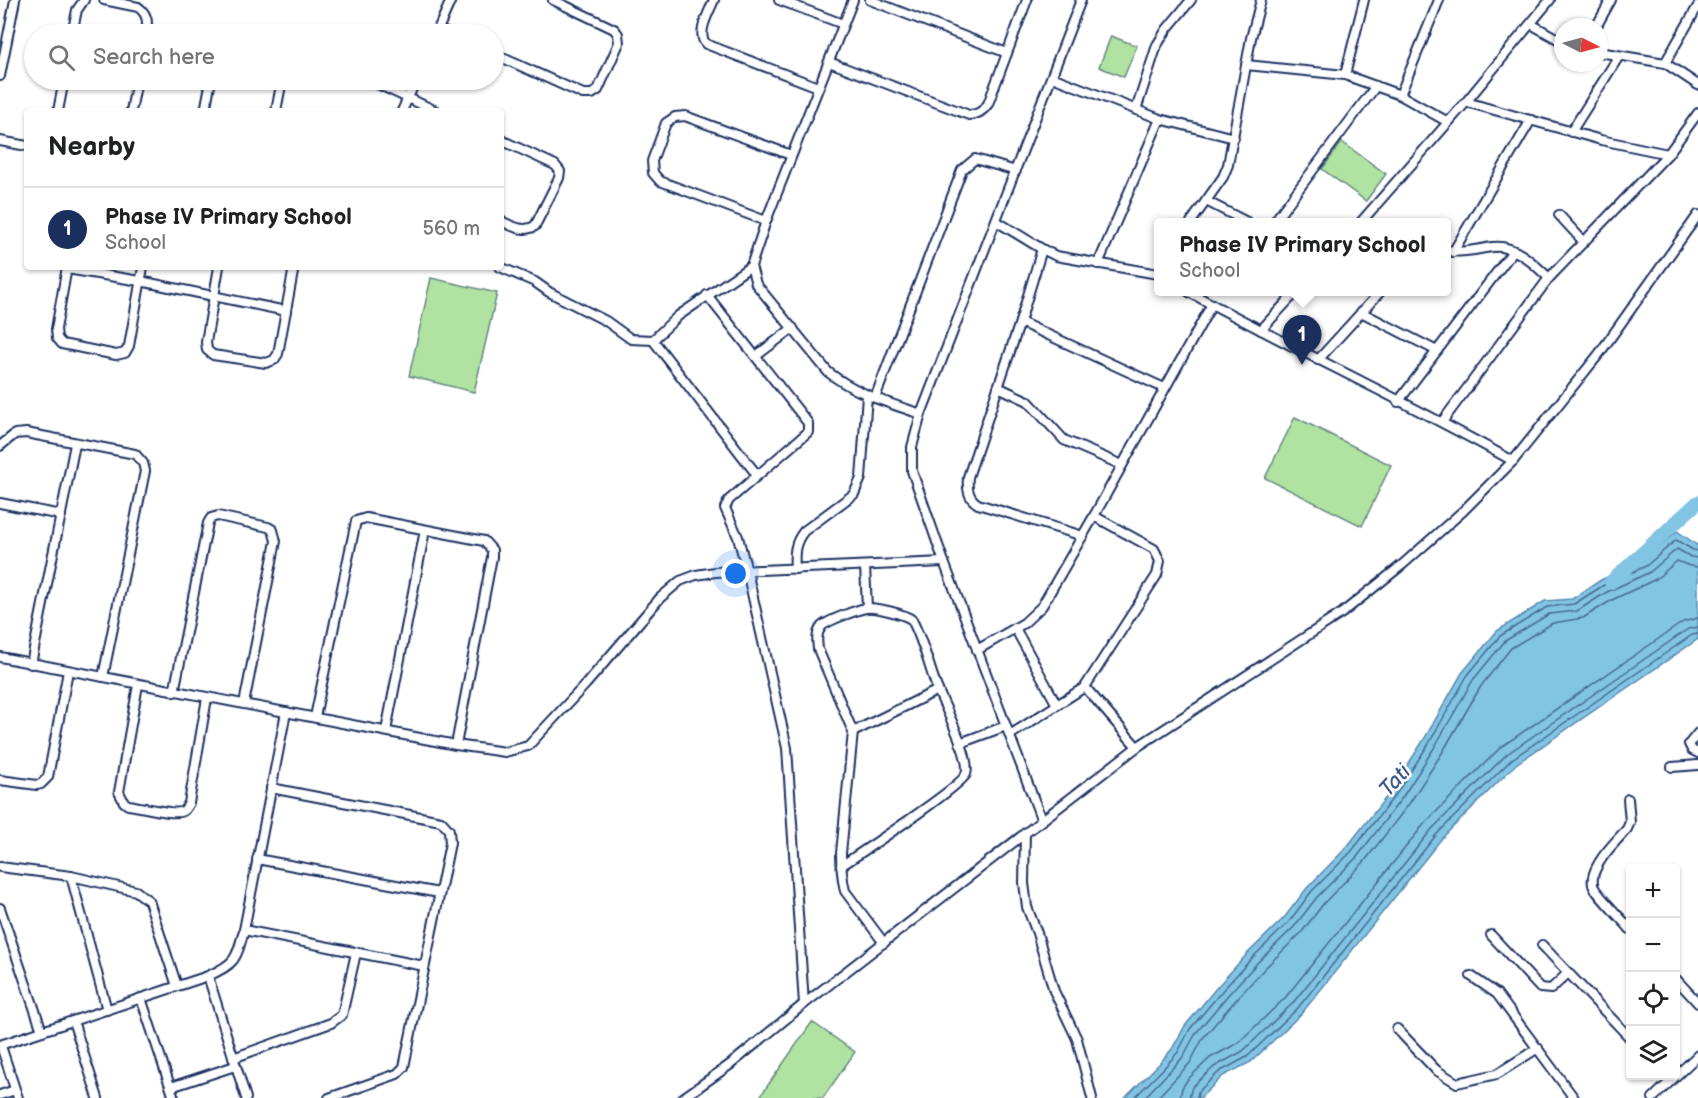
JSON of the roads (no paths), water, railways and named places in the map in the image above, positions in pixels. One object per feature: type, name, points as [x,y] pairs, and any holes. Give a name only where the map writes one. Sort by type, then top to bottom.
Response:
[{"type":"street","points":[[0,76],[15,0]]},
{"type":"street","points":[[74,24],[77,10],[84,0]]},
{"type":"street","points":[[105,0],[138,7],[143,10],[147,24]]},
{"type":"street","points":[[440,24],[451,0]]},
{"type":"street","points":[[504,58],[583,94],[592,94],[597,90],[619,43],[618,34],[614,29],[553,0]]},
{"type":"street","points":[[714,0],[701,33],[702,40],[706,44],[818,87]]},
{"type":"street","points":[[779,0],[843,24]]},
{"type":"street","points":[[853,0],[791,155],[751,266],[756,284],[828,372],[871,397],[921,414]]},
{"type":"street","points":[[870,0],[1007,52]]},
{"type":"street","points":[[829,62],[969,115],[975,115],[988,104],[1027,0]]},
{"type":"street","points":[[1042,821],[912,471],[912,447],[921,414],[1081,0]]},
{"type":"street","points":[[1136,110],[1157,45],[1191,0]]},
{"type":"street","points":[[1194,218],[1226,171],[1256,15],[1261,0]]},
{"type":"street","points":[[1345,75],[1364,0]]},
{"type":"street","points":[[1400,95],[1439,0]]},
{"type":"street","points":[[1364,218],[1466,102],[1550,0]]},
{"type":"street","points":[[1601,18],[1611,0]]},
{"type":"street","points":[[1665,63],[1698,6]]},
{"type":"street","points":[[1531,24],[1554,37]]},
{"type":"street","points":[[1608,54],[1665,63],[1698,85]]},
{"type":"street","points":[[1571,132],[1619,56]]},
{"type":"street","points":[[1246,65],[1345,75],[1400,95],[1448,122]]},
{"type":"street","points":[[1052,77],[1160,119],[1234,138]]},
{"type":"street","points":[[1277,218],[1376,87]]},
{"type":"street","points":[[59,108],[62,90]]},
{"type":"street","points":[[132,108],[135,90]]},
{"type":"street","points":[[206,108],[209,90]]},
{"type":"street","points":[[277,108],[280,90]]},
{"type":"street","points":[[391,90],[430,108]]},
{"type":"street","points":[[403,108],[412,90]]},
{"type":"street","points":[[1466,102],[1571,132],[1668,154]]},
{"type":"street","points":[[1442,422],[1549,278],[1668,154],[1698,113]]},
{"type":"street","points":[[766,221],[660,181],[653,173],[652,161],[666,123],[675,117],[686,116],[791,155]]},
{"type":"street","points":[[1098,264],[1160,119]]},
{"type":"street","points":[[1451,248],[1531,120]]},
{"type":"street","points":[[0,141],[24,145]]},
{"type":"street","points":[[504,141],[555,165],[560,171],[560,178],[535,226],[530,229],[520,229],[504,221]]},
{"type":"street","points":[[795,569],[794,552],[799,537],[854,494],[858,488],[871,397],[962,170],[975,159],[1016,171]]},
{"type":"street","points":[[1206,201],[1239,218]]},
{"type":"street","points":[[1559,215],[1583,241]]},
{"type":"street","points":[[682,1098],[731,1064],[804,1004],[1137,747],[1364,597],[1463,512],[1514,461],[1599,354],[1698,215]]},
{"type":"street","points":[[996,221],[1042,249],[1065,258],[1154,272]]},
{"type":"street","points":[[1451,251],[1467,252],[1495,247],[1513,251],[1549,278]]},
{"type":"street","points":[[1042,249],[968,477],[969,494],[978,504],[1083,536]]},
{"type":"street","points":[[1398,402],[1513,251]]},
{"type":"street","points":[[504,269],[535,282],[549,292],[606,321],[631,339],[653,340],[678,316],[751,266]]},
{"type":"street","points":[[67,270],[56,329],[57,338],[62,344],[116,355],[125,353],[129,346],[142,270]]},
{"type":"street","points":[[78,270],[286,311]]},
{"type":"street","points":[[218,270],[206,342],[207,350],[213,355],[266,363],[274,360],[278,354],[293,270]]},
{"type":"street","points":[[707,295],[808,423],[809,428],[808,432],[729,500],[725,508],[738,537],[747,571],[786,748],[804,1004]]},
{"type":"street","points":[[1198,296],[1514,461]]},
{"type":"street","points":[[1261,330],[1292,296]]},
{"type":"street","points":[[1318,360],[1375,296]]},
{"type":"street","points":[[977,650],[1024,623],[1041,606],[1083,536],[1212,304]]},
{"type":"street","points":[[1361,312],[1437,351]]},
{"type":"street","points":[[1020,322],[1164,388]]},
{"type":"street","points":[[756,356],[792,328]]},
{"type":"street","points":[[653,340],[757,475]]},
{"type":"street","points":[[998,387],[1028,401],[1064,440],[1122,465]]},
{"type":"street","points":[[0,446],[10,437],[23,433],[135,454],[143,464],[145,471],[103,678]]},
{"type":"street","points":[[31,664],[75,444]]},
{"type":"street","points":[[0,503],[62,514]]},
{"type":"street","points":[[174,692],[208,523],[211,518],[218,516],[268,526],[273,530],[276,541],[244,704]]},
{"type":"street","points":[[1010,735],[1085,687],[1157,575],[1160,561],[1154,549],[1094,516]]},
{"type":"street","points":[[315,717],[353,527],[356,522],[366,519],[483,541],[492,550],[492,557],[476,651],[456,745]]},
{"type":"street","points":[[386,731],[424,530]]},
{"type":"street","points":[[0,657],[174,692],[456,745],[505,752],[528,746],[586,684],[660,598],[680,581],[696,574],[944,562]]},
{"type":"street","points":[[865,566],[867,608]]},
{"type":"street","points":[[841,866],[916,815],[964,779],[967,774],[967,764],[960,742],[912,620],[904,615],[867,608],[828,622],[821,627],[817,637],[818,649],[853,732],[841,866],[845,891],[884,943]]},
{"type":"street","points":[[1015,628],[1057,705]]},
{"type":"street","points":[[0,780],[37,785],[48,777],[68,671]]},
{"type":"street","points":[[138,685],[119,792],[128,805],[173,812],[185,809],[189,803],[207,698]]},
{"type":"street","points":[[1085,687],[1137,747]]},
{"type":"street","points":[[853,732],[938,690]]},
{"type":"street","points":[[0,1095],[17,1094],[1,1046],[208,976],[229,966],[234,960],[244,930],[286,712]]},
{"type":"street","points":[[960,742],[1006,726]]},
{"type":"street","points":[[1698,733],[1689,744],[1692,750],[1698,753]]},
{"type":"street","points":[[1672,766],[1698,765]]},
{"type":"street","points":[[271,788],[441,821],[449,830],[450,843],[405,1061],[401,1071],[392,1077],[329,1098]]},
{"type":"street","points":[[1626,924],[1595,889],[1593,880],[1598,863],[1627,829],[1630,822],[1628,799]]},
{"type":"street","points":[[1025,833],[1024,883],[1027,907],[1054,991],[1077,1039],[1092,1098]]},
{"type":"street","points":[[257,859],[439,893]]},
{"type":"street","points":[[0,867],[71,876],[136,891],[144,895],[149,901],[177,986]]},
{"type":"street","points":[[71,876],[107,1010]]},
{"type":"street","points":[[0,908],[42,1031]]},
{"type":"street","points":[[244,930],[424,966]]},
{"type":"street","points":[[1491,935],[1540,988],[1551,989],[1568,973]]},
{"type":"street","points":[[1542,945],[1626,1034]]},
{"type":"street","points":[[171,1087],[340,1018],[344,1010],[356,953]]},
{"type":"street","points":[[208,976],[246,1098]]},
{"type":"street","points":[[1471,976],[1497,994],[1574,1098]]},
{"type":"street","points":[[1680,984],[1698,1004]]},
{"type":"street","points":[[141,998],[174,1098]]},
{"type":"street","points":[[73,1021],[98,1098]]},
{"type":"street","points":[[1397,1029],[1436,1070],[1457,1083],[1497,1074],[1539,1048]]},
{"type":"street","points":[[1680,1069],[1698,1055]]},
{"type":"street","points":[[1653,1098],[1667,1080]]},
{"type":"water","points":[[1677,531],[1698,546],[1698,639],[1516,764],[1442,838],[1302,1013],[1251,1062],[1223,1076],[1200,1098],[1125,1098],[1172,1049],[1185,1026],[1217,987],[1284,918],[1307,888],[1346,848],[1391,791],[1462,673],[1497,631],[1545,601],[1572,599],[1601,580],[1643,560]]},
{"type":"waterway","name":"Tati","points":[[1611,582],[1698,502]]},
{"type":"place","name":"Phase IV Primary School","points":[[1302,365]]}]
